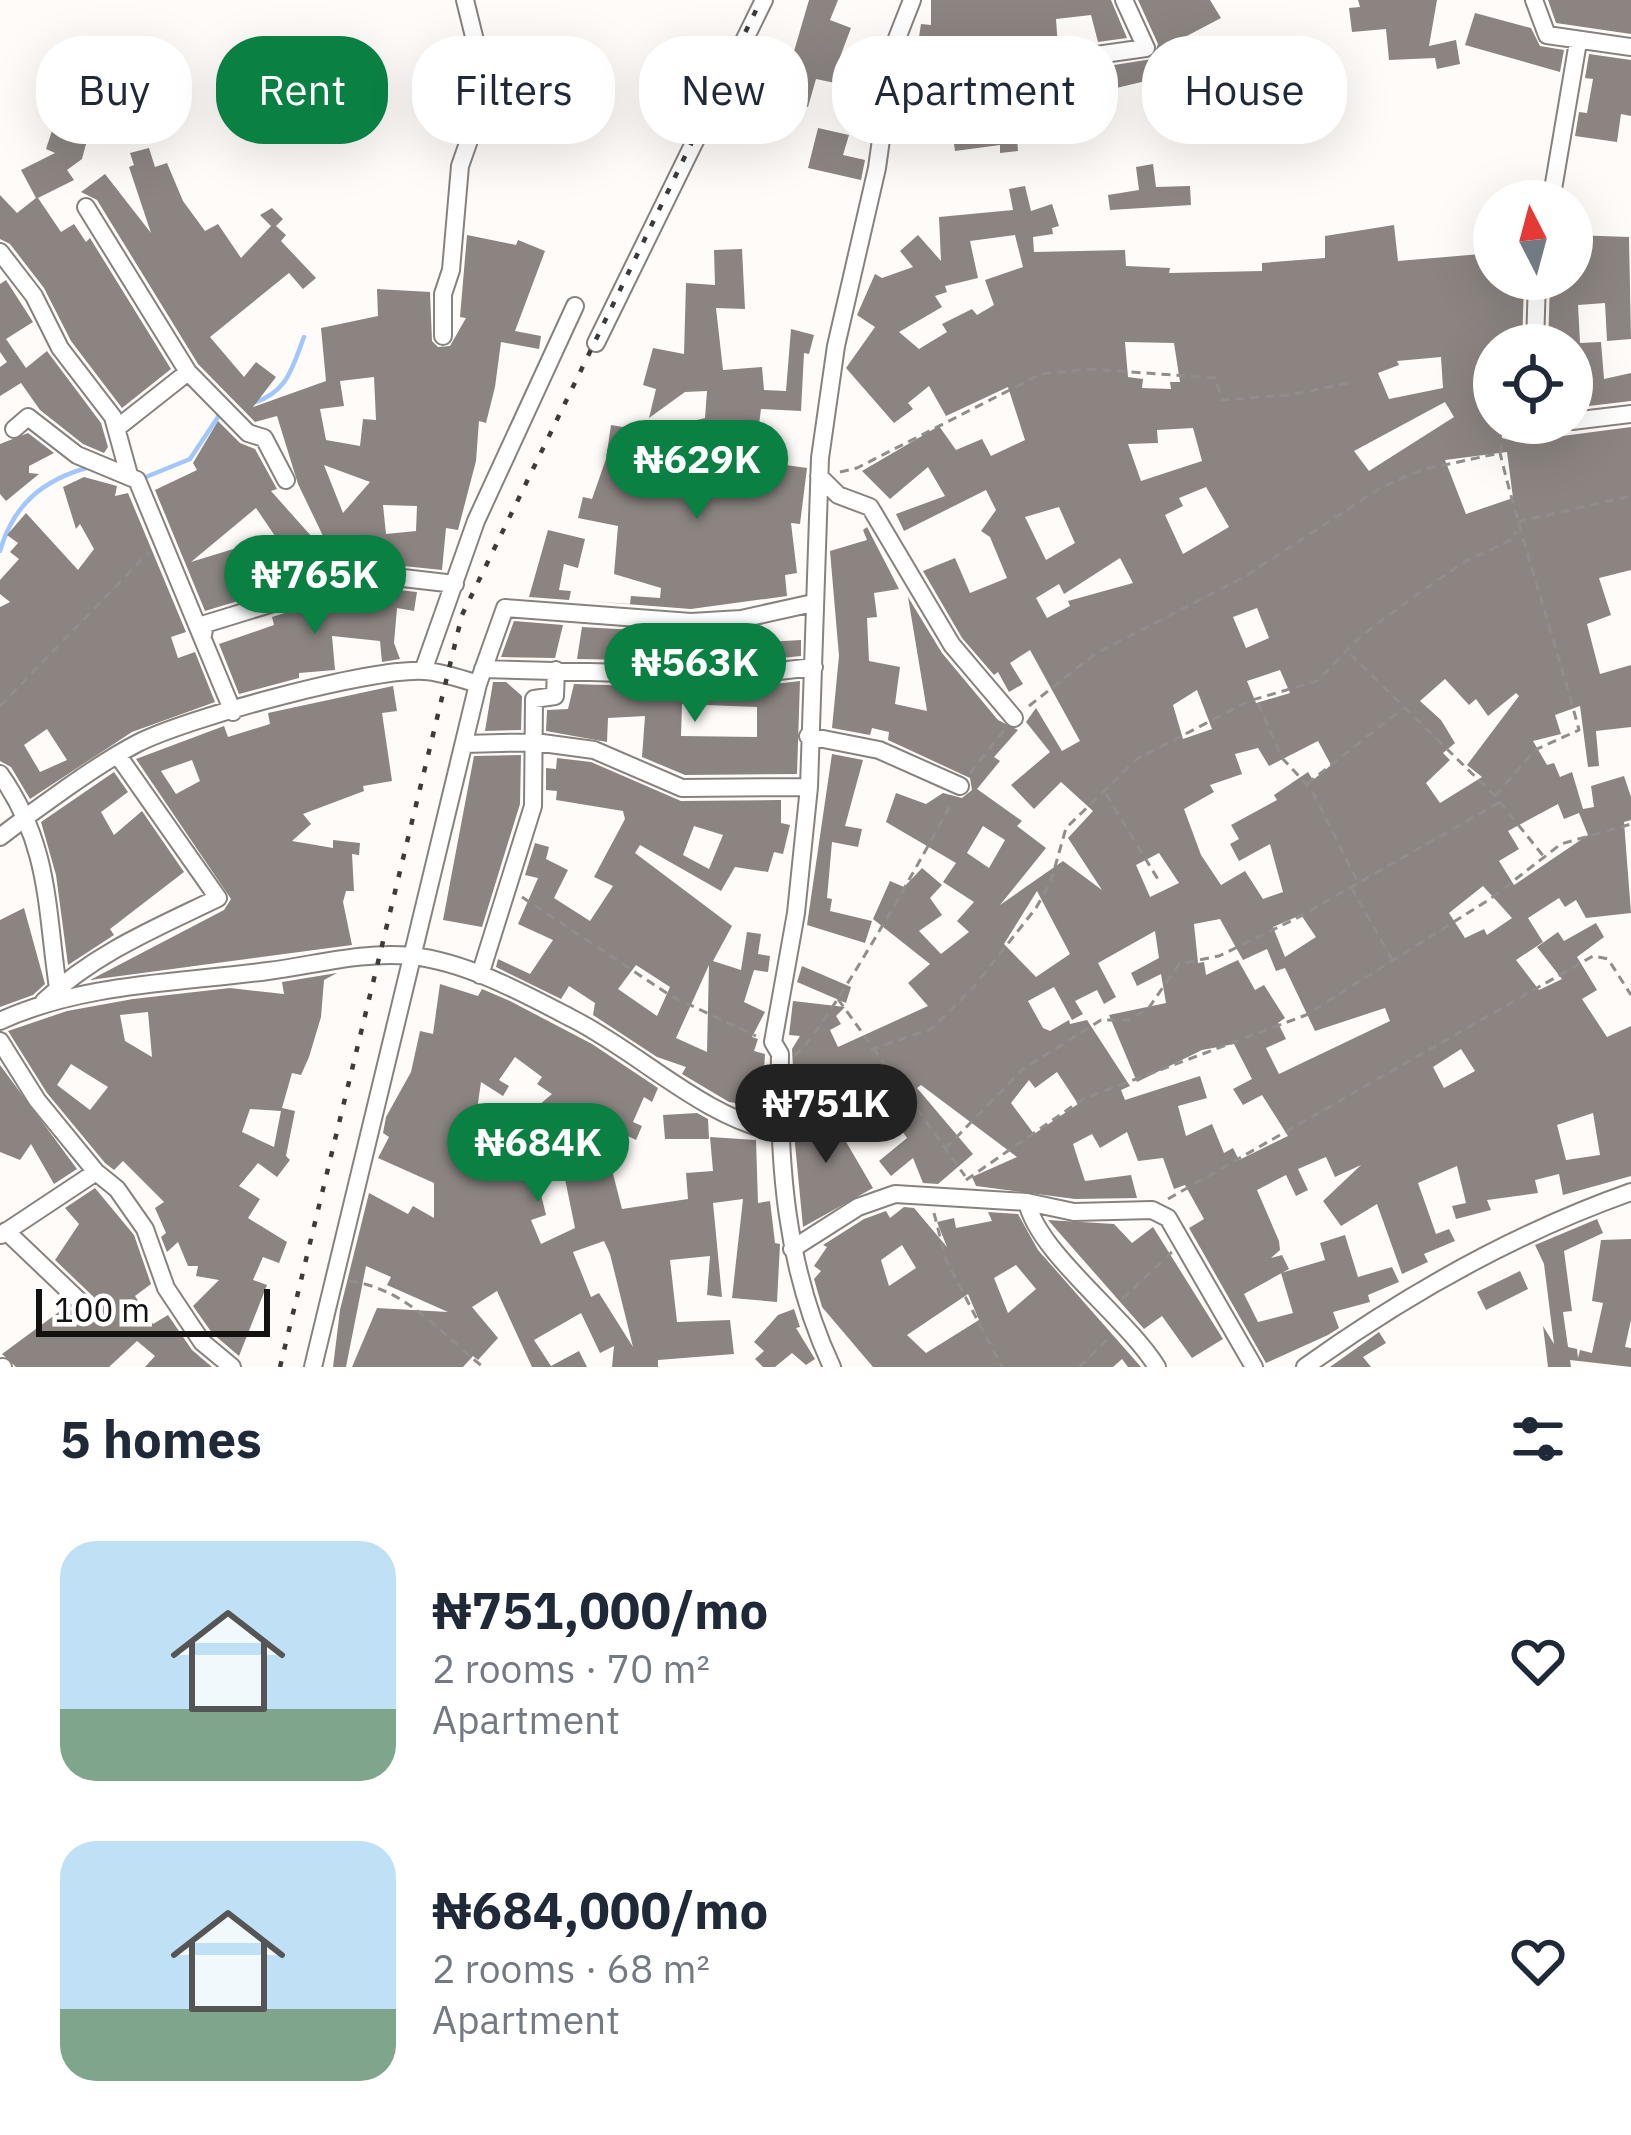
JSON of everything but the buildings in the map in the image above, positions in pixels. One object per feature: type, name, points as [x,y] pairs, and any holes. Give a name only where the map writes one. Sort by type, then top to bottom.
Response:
[{"type":"street","points":[[443,336],[443,294],[451,270],[460,166],[487,89],[465,0]]},
{"type":"street","points":[[596,343],[764,0]]},
{"type":"street","points":[[898,36],[912,0]]},
{"type":"street","points":[[1118,52],[1145,48],[1124,0]]},
{"type":"street","points":[[1534,0],[1546,35],[1631,46]]},
{"type":"street","points":[[1555,180],[1578,42]]},
{"type":"street","points":[[832,1367],[793,1249],[779,1133],[777,1048],[809,787],[819,467],[836,346],[880,144]]},
{"type":"street","points":[[86,207],[188,372],[248,433],[264,438],[286,480]]},
{"type":"street","points":[[0,252],[117,428],[129,475]]},
{"type":"street","points":[[423,671],[476,520],[575,306]]},
{"type":"street","points":[[117,428],[188,372]]},
{"type":"street","points":[[1593,419],[1631,414]]},
{"type":"street","points":[[14,429],[28,417],[38,421],[77,455],[137,480],[232,712]]},
{"type":"street","points":[[819,467],[838,495],[870,507],[952,645],[1014,718]]},
{"type":"street","points":[[203,634],[205,624],[368,574],[455,584]]},
{"type":"street","points":[[313,1367],[496,626],[510,607],[691,622],[741,620],[813,604]]},
{"type":"street","points":[[0,837],[146,739],[320,687],[423,671],[481,677],[556,670],[619,677],[734,676],[814,667]]},
{"type":"street","points":[[480,975],[533,806],[534,699],[555,696],[556,670]]},
{"type":"street","points":[[808,736],[878,750],[960,785]]},
{"type":"street","points":[[464,744],[536,742],[593,750],[682,788],[809,787]]},
{"type":"street","points":[[40,1005],[125,941],[218,898],[119,757]]},
{"type":"street","points":[[0,774],[27,817],[51,896],[58,988]]},
{"type":"street","points":[[0,1021],[77,995],[327,959],[417,956],[480,975],[577,1021],[713,1108],[749,1127],[779,1133]]},
{"type":"street","points":[[0,1041],[27,1087],[96,1172],[117,1189],[145,1229],[166,1288],[202,1342],[232,1367]]},
{"type":"street","points":[[92,1312],[3,1233],[96,1172]]},
{"type":"street","points":[[1305,1367],[1372,1319],[1441,1281],[1561,1220],[1631,1192]]},
{"type":"street","points":[[793,1249],[878,1198],[1027,1202],[1073,1211],[1152,1210],[1168,1218],[1254,1367]]},
{"type":"street","points":[[1027,1202],[1032,1226],[1118,1316],[1156,1367]]},
{"type":"path","points":[[819,467],[836,472],[857,468],[1024,380],[1058,370],[1215,377],[1222,400],[1353,382]]},
{"type":"path","points":[[1495,796],[1534,750],[1579,730],[1546,609],[1516,531],[1500,453],[1503,444]]},
{"type":"path","points":[[510,890],[671,996],[777,1048],[802,1053],[960,785],[1014,718],[1095,655],[1244,578],[1382,488],[1421,470],[1500,453]]},
{"type":"path","points":[[1515,522],[1631,496]]},
{"type":"path","points":[[871,1050],[931,1029],[972,988],[1036,908],[1051,881],[1066,827],[1138,759],[1257,701],[1317,681],[1361,636],[1478,554],[1506,544],[1516,531]]},
{"type":"path","points":[[0,706],[133,564],[167,545]]},
{"type":"path","points":[[1348,652],[1495,796],[1545,857]]},
{"type":"path","points":[[1257,701],[1282,758],[1306,785],[1357,881]]},
{"type":"path","points":[[1306,785],[1402,709]]},
{"type":"path","points":[[1105,793],[1159,881]]},
{"type":"path","points":[[945,1149],[1023,1069],[1101,1020],[1129,1020],[1148,1009],[1179,964],[1219,956],[1500,802]]},
{"type":"path","points":[[960,1199],[967,1178],[1108,1086],[1306,1016],[1394,962],[1576,836],[1631,824]]},
{"type":"path","points":[[1350,885],[1394,962]]},
{"type":"path","points":[[1152,1210],[1592,956],[1608,959],[1631,995]]},
{"type":"path","points":[[837,998],[967,1178]]},
{"type":"path","points":[[932,1200],[946,1260],[1001,1367]]},
{"type":"path","points":[[1079,1367],[1183,1242]]},
{"type":"path","points":[[335,1279],[382,1285],[398,1294],[483,1367]]},
{"type":"waterway","points":[[253,403],[281,385],[304,337]]},
{"type":"waterway","points":[[141,479],[190,459],[220,414]]},
{"type":"waterway","points":[[0,551],[13,521],[32,497],[57,479],[90,467]]},
{"type":"railway","points":[[280,1367],[462,615],[761,0]]}]
